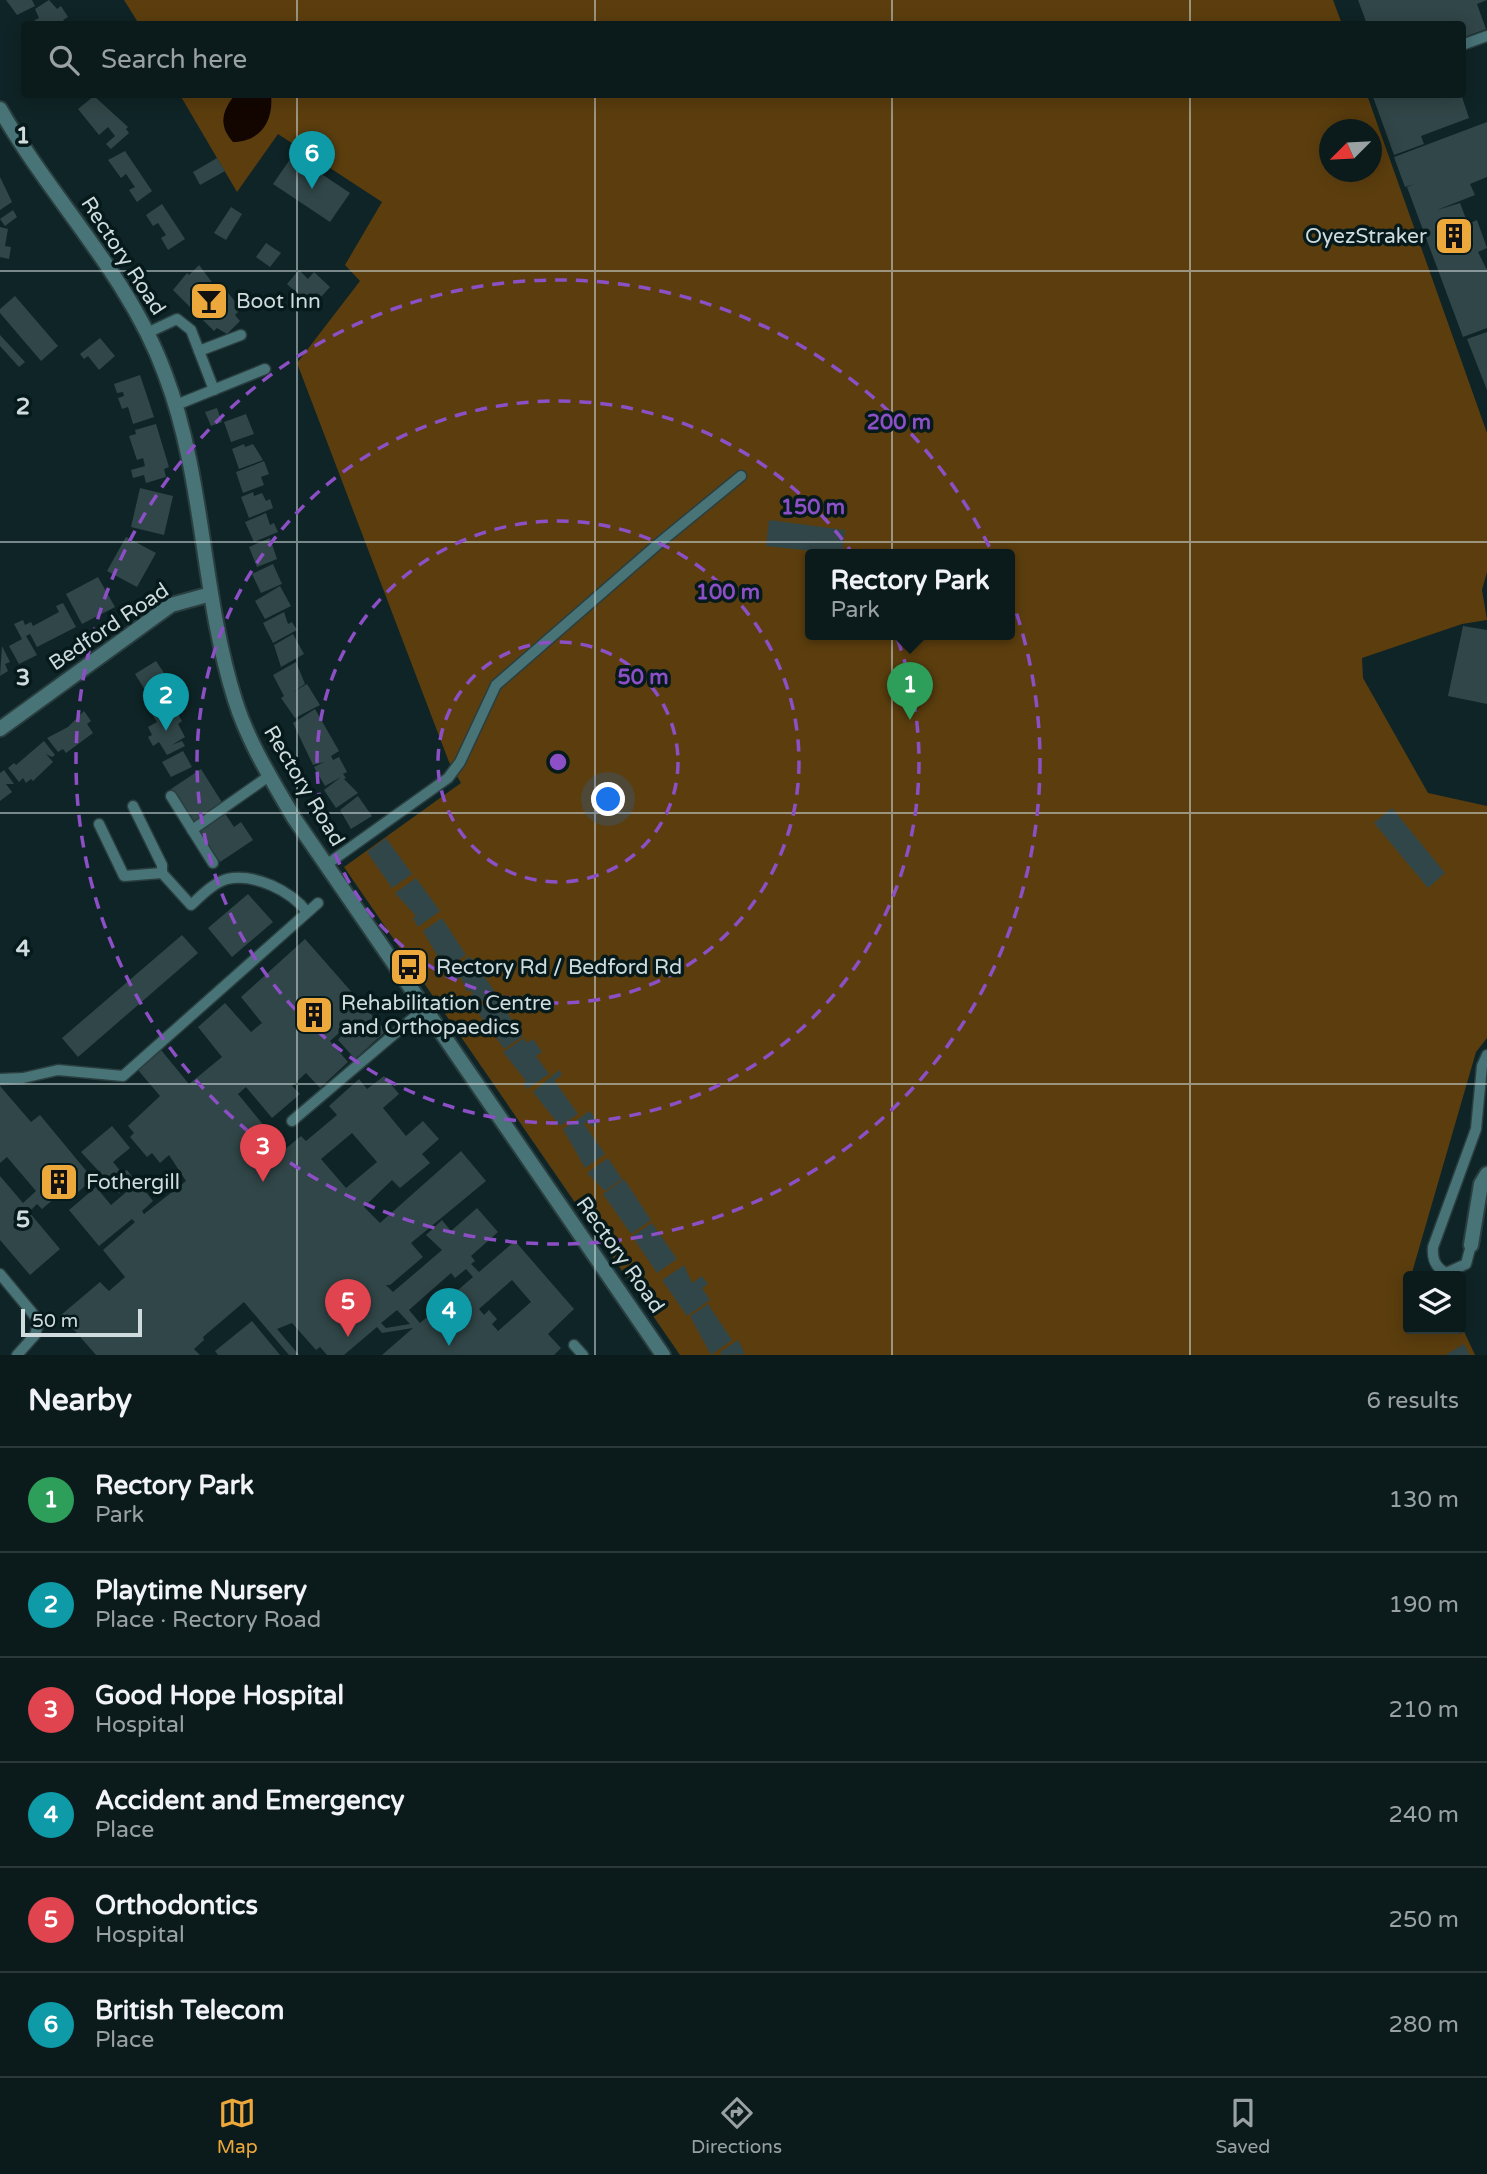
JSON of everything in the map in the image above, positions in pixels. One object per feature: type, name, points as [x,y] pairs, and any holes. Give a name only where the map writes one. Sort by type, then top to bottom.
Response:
[{"type":"street","name":"Rectory Road","points":[[0,109],[103,259],[147,333],[176,405],[196,482],[211,594],[235,702],[269,776],[326,865],[663,1355]]},
{"type":"street","name":"Bedford Road","points":[[0,729],[171,605],[211,594]]},
{"type":"street","points":[[1471,1245],[1481,1184],[1487,1174]]},
{"type":"lane","points":[[1466,44],[1487,36]]},
{"type":"lane","points":[[147,333],[177,319],[191,330],[214,390]]},
{"type":"lane","points":[[199,351],[241,335]]},
{"type":"lane","points":[[176,405],[265,369]]},
{"type":"lane","points":[[326,865],[448,778],[460,762],[496,685],[657,544],[741,476]]},
{"type":"lane","points":[[191,830],[269,776]]},
{"type":"lane","points":[[171,796],[213,863]]},
{"type":"lane","points":[[133,806],[162,865],[162,873],[191,905],[227,879],[242,879],[263,882],[286,893],[307,912]]},
{"type":"lane","points":[[99,824],[124,876],[162,873]]},
{"type":"lane","points":[[0,1079],[23,1078],[58,1070],[123,1076],[318,903]]},
{"type":"lane","points":[[292,1121],[425,1008]]},
{"type":"lane","points":[[1471,1245],[1466,1264],[1446,1273],[1438,1268],[1432,1256],[1476,1129],[1482,1066],[1487,1055]]},
{"type":"lane","points":[[0,1274],[39,1321],[36,1335],[17,1355]]},
{"type":"lane","points":[[575,1345],[583,1355]]},
{"type":"shaded area","points":[[124,0],[1333,0],[1341,21],[137,21]]},
{"type":"shaded area","points":[[182,98],[1368,98],[1376,119],[1319,119],[1319,182],[1382,182],[1382,137],[1487,433],[1487,572],[1482,590],[1487,620],[1462,624],[1362,658],[1363,678],[1428,793],[1487,806],[1487,1038],[1476,1052],[1412,1271],[1403,1271],[1403,1334],[1465,1334],[1475,1355],[680,1355],[344,867],[461,783],[449,762],[297,363],[360,281],[345,265],[382,202],[278,134],[237,192]]},
{"type":"shaded area","points":[[233,98],[271,98],[270,114],[263,129],[242,141],[233,142],[225,130],[227,106]]},
{"type":"building","points":[[6,0],[32,0],[35,6],[17,15]]},
{"type":"building","points":[[49,0],[57,9],[61,6],[68,17],[64,21],[34,21],[39,18],[35,9]]},
{"type":"building","points":[[1358,0],[1487,0],[1477,4],[1486,29],[1466,36],[1466,21],[1366,21]]},
{"type":"building","points":[[92,98],[96,98],[128,127],[126,129],[129,133],[111,149],[106,144],[115,136],[108,127],[99,135],[78,109]]},
{"type":"building","points":[[1373,98],[1462,98],[1469,118],[1421,136],[1424,144],[1394,155]]},
{"type":"building","points":[[1487,122],[1487,177],[1470,184],[1475,195],[1437,210],[1460,203],[1468,224],[1477,220],[1487,248],[1478,252],[1487,270],[1487,328],[1463,337],[1407,187],[1415,184],[1405,187],[1394,157]]},
{"type":"building","points":[[125,151],[152,191],[137,202],[129,190],[135,187],[126,174],[121,178],[108,160]]},
{"type":"building","points":[[293,155],[350,193],[330,222],[273,184]]},
{"type":"building","points":[[217,158],[225,171],[200,185],[193,172]]},
{"type":"building","points":[[0,177],[12,202],[0,210]]},
{"type":"building","points":[[162,204],[185,239],[168,250],[161,238],[166,235],[158,223],[153,226],[146,215]]},
{"type":"building","points":[[231,207],[242,214],[226,240],[214,233]]},
{"type":"building","points":[[13,210],[17,217],[5,226],[0,219]]},
{"type":"building","points":[[0,227],[8,229],[5,246],[11,247],[9,259],[0,257]]},
{"type":"building","points":[[266,243],[281,253],[270,267],[256,257]]},
{"type":"building","name":"Boot Inn","points":[[199,265],[214,285],[217,282],[238,305],[235,307],[239,311],[235,315],[240,321],[227,334],[217,328],[214,331],[173,290],[187,273],[189,275]]},
{"type":"building","points":[[299,270],[308,279],[314,272],[330,287],[312,307],[287,284]]},
{"type":"building","points":[[15,296],[58,346],[41,361],[0,313],[0,309]]},
{"type":"building","points":[[1487,332],[1487,390],[1467,339]]},
{"type":"building","points":[[0,335],[25,362],[19,367],[0,346]]},
{"type":"building","points":[[100,338],[115,356],[99,370],[88,356],[84,359],[80,354]]},
{"type":"building","points":[[140,375],[154,417],[133,424],[128,407],[122,409],[118,398],[124,396],[123,392],[117,393],[114,384]]},
{"type":"building","points":[[217,408],[222,422],[211,426],[205,412]]},
{"type":"building","points":[[246,414],[254,434],[231,442],[224,422]]},
{"type":"building","points":[[156,424],[169,467],[164,469],[166,477],[146,483],[144,475],[133,478],[131,470],[145,466],[143,458],[137,460],[129,436],[136,434],[135,430]]},
{"type":"building","points":[[244,444],[245,447],[253,444],[263,460],[239,469],[232,449]]},
{"type":"building","points":[[264,461],[269,474],[261,477],[264,485],[243,493],[236,472]]},
{"type":"building","points":[[140,488],[173,496],[164,535],[131,527]]},
{"type":"building","points":[[253,492],[254,496],[262,493],[266,501],[270,499],[273,508],[249,518],[241,497]]},
{"type":"building","points":[[266,513],[270,525],[274,523],[278,532],[254,542],[245,522]]},
{"type":"building","points":[[769,520],[845,530],[843,549],[805,550],[766,546]]},
{"type":"building","points":[[126,537],[156,553],[137,587],[107,571]]},
{"type":"building","points":[[270,538],[277,559],[257,567],[249,547]]},
{"type":"building","points":[[273,564],[282,584],[261,593],[252,574]]},
{"type":"building","points":[[98,577],[115,607],[82,624],[66,594]]},
{"type":"building","points":[[280,586],[291,606],[265,619],[255,601]]},
{"type":"building","points":[[63,603],[76,627],[37,647],[30,634],[26,636],[37,655],[19,664],[9,646],[22,639],[14,624],[23,620],[25,625],[31,622],[33,626],[59,612],[56,606]]},
{"type":"building","points":[[284,612],[288,624],[292,622],[297,630],[273,643],[263,623]]},
{"type":"building","points":[[1463,626],[1487,630],[1487,704],[1448,696]]},
{"type":"building","points":[[293,634],[304,654],[281,667],[274,645]]},
{"type":"building","points":[[2,646],[10,662],[5,664],[8,671],[0,676]]},
{"type":"building","points":[[156,661],[170,682],[148,695],[135,674]]},
{"type":"building","points":[[296,662],[305,684],[293,692],[307,684],[320,705],[295,718],[281,698],[284,696],[273,675]]},
{"type":"building","points":[[165,687],[167,696],[171,694],[180,709],[176,711],[182,721],[178,724],[185,737],[172,745],[182,741],[185,746],[167,755],[159,742],[153,746],[148,737],[152,735],[148,727],[157,722],[148,707],[153,705],[148,697]]},
{"type":"building","points":[[315,709],[339,751],[331,756],[333,760],[339,757],[347,772],[343,774],[346,778],[344,779],[358,793],[336,808],[324,790],[341,777],[325,786],[314,767],[324,762],[313,765],[293,723]]},
{"type":"building","points":[[84,711],[91,721],[87,724],[93,733],[66,753],[63,749],[58,752],[47,738],[68,727]]},
{"type":"building","points":[[44,741],[55,755],[52,757],[46,754],[53,762],[33,781],[31,779],[26,783],[23,778],[19,782],[8,768],[14,763],[16,765]]},
{"type":"building","points":[[183,751],[192,767],[171,777],[162,762]]},
{"type":"building","points":[[201,769],[223,804],[193,824],[171,789]]},
{"type":"building","points":[[4,770],[14,784],[6,784],[12,792],[0,801],[0,773]]},
{"type":"building","points":[[358,796],[372,816],[351,829],[340,810]]},
{"type":"building","points":[[1392,808],[1445,873],[1428,888],[1374,823]]},
{"type":"building","points":[[224,812],[234,827],[241,822],[253,840],[220,862],[198,829]]},
{"type":"building","points":[[386,838],[412,874],[392,888],[367,852]]},
{"type":"building","points":[[416,878],[440,911],[418,927],[413,918],[416,916],[395,893]]},
{"type":"building","points":[[248,894],[273,922],[232,957],[208,928]]},
{"type":"building","points":[[442,918],[466,955],[445,969],[423,931]]},
{"type":"building","points":[[182,935],[198,953],[78,1057],[62,1038]]},
{"type":"building","points":[[305,939],[386,1031],[355,1059],[338,1040],[341,1036],[339,1033],[330,1041],[348,1062],[320,1088],[306,1073],[292,1086],[300,1094],[272,1118],[246,1087],[238,1094],[284,1150],[301,1136],[306,1141],[337,1115],[329,1106],[359,1079],[367,1089],[384,1076],[399,1094],[383,1108],[406,1136],[423,1121],[439,1139],[422,1154],[430,1163],[400,1188],[392,1180],[364,1207],[380,1223],[461,1151],[486,1181],[411,1243],[423,1257],[390,1285],[386,1285],[393,1292],[442,1250],[426,1235],[442,1220],[451,1231],[477,1208],[498,1232],[471,1256],[475,1261],[471,1264],[479,1272],[515,1241],[574,1309],[548,1334],[561,1348],[554,1355],[382,1355],[413,1328],[382,1333],[377,1327],[344,1355],[327,1355],[320,1347],[316,1350],[292,1323],[277,1329],[299,1355],[289,1355],[244,1302],[203,1337],[204,1340],[194,1349],[200,1355],[96,1355],[61,1315],[100,1282],[109,1291],[125,1277],[103,1250],[135,1222],[132,1219],[99,1246],[69,1210],[96,1187],[111,1205],[138,1182],[153,1201],[142,1211],[144,1214],[186,1181],[169,1155],[160,1163],[152,1153],[147,1157],[130,1137],[134,1133],[128,1126],[160,1096],[138,1070],[161,1050],[189,1084],[222,1057],[198,1027],[225,1003],[251,1032],[262,1023],[241,997]],"holes":[[[352,1133],[377,1162],[346,1188],[321,1159]],[[466,1269],[473,1277],[420,1323],[409,1310],[451,1273],[455,1278]],[[512,1280],[531,1302],[498,1331],[492,1324],[497,1319],[489,1310],[484,1315],[479,1309]],[[397,1310],[410,1324],[386,1328],[381,1323]]]},
{"type":"building","points":[[468,957],[472,958],[495,992],[473,1007],[467,999],[473,994],[470,990],[467,992],[461,977],[455,981],[449,973]]},
{"type":"building","points":[[496,996],[523,1036],[504,1049],[493,1033],[500,1029],[491,1022],[486,1025],[476,1009]]},
{"type":"building","points":[[524,1038],[527,1043],[533,1039],[542,1052],[536,1056],[549,1074],[527,1089],[523,1083],[526,1081],[503,1052]]},
{"type":"building","points":[[559,1070],[562,1075],[554,1080],[578,1114],[560,1126],[533,1092]]},
{"type":"building","name":"Fothergill","points":[[0,1086],[31,1122],[40,1115],[93,1179],[69,1200],[57,1185],[50,1191],[55,1198],[42,1209],[37,1204],[29,1212],[60,1249],[30,1275],[0,1240],[0,1176],[23,1203],[36,1191],[7,1157],[0,1163]]},
{"type":"building","points":[[590,1111],[598,1123],[592,1127],[588,1122],[584,1124],[605,1154],[585,1168],[563,1129]]},
{"type":"building","points":[[112,1126],[130,1148],[113,1162],[122,1173],[127,1170],[134,1179],[119,1193],[81,1152]]},
{"type":"building","points":[[608,1158],[622,1179],[605,1191],[587,1173]]},
{"type":"building","points":[[624,1179],[651,1220],[631,1234],[603,1194]]},
{"type":"building","points":[[652,1223],[677,1259],[657,1273],[632,1236]]},
{"type":"building","points":[[684,1265],[692,1283],[702,1276],[708,1284],[702,1288],[710,1300],[687,1316],[662,1280]]},
{"type":"building","points":[[708,1304],[732,1340],[711,1355],[690,1316]]},
{"type":"building","points":[[252,1321],[280,1355],[218,1355],[215,1351]]},
{"type":"building","points":[[738,1340],[745,1354],[722,1355],[720,1352]]},
{"type":"building","points":[[1464,1344],[1470,1355],[1445,1355]]},
{"type":"place","name":"British Telecom","points":[[312,189]]},
{"type":"place","name":"OyezStraker","points":[[1454,236]]},
{"type":"place","name":"Boot Inn","points":[[209,301]]},
{"type":"place","name":"Rectory Park","points":[[910,720]]},
{"type":"place","name":"Playtime Nursery","points":[[166,731]]},
{"type":"place","name":"Rectory Rd / Bedford Rd","points":[[409,967]]},
{"type":"place","name":"Rehabilitation Centre and Orthopaedics","points":[[314,1015]]},
{"type":"place","name":"Fothergill","points":[[59,1182]]},
{"type":"place","name":"Good Hope Hospital","points":[[263,1182]]},
{"type":"place","name":"Orthodontics","points":[[348,1337]]},
{"type":"place","name":"Accident and Emergency","points":[[449,1346]]}]
